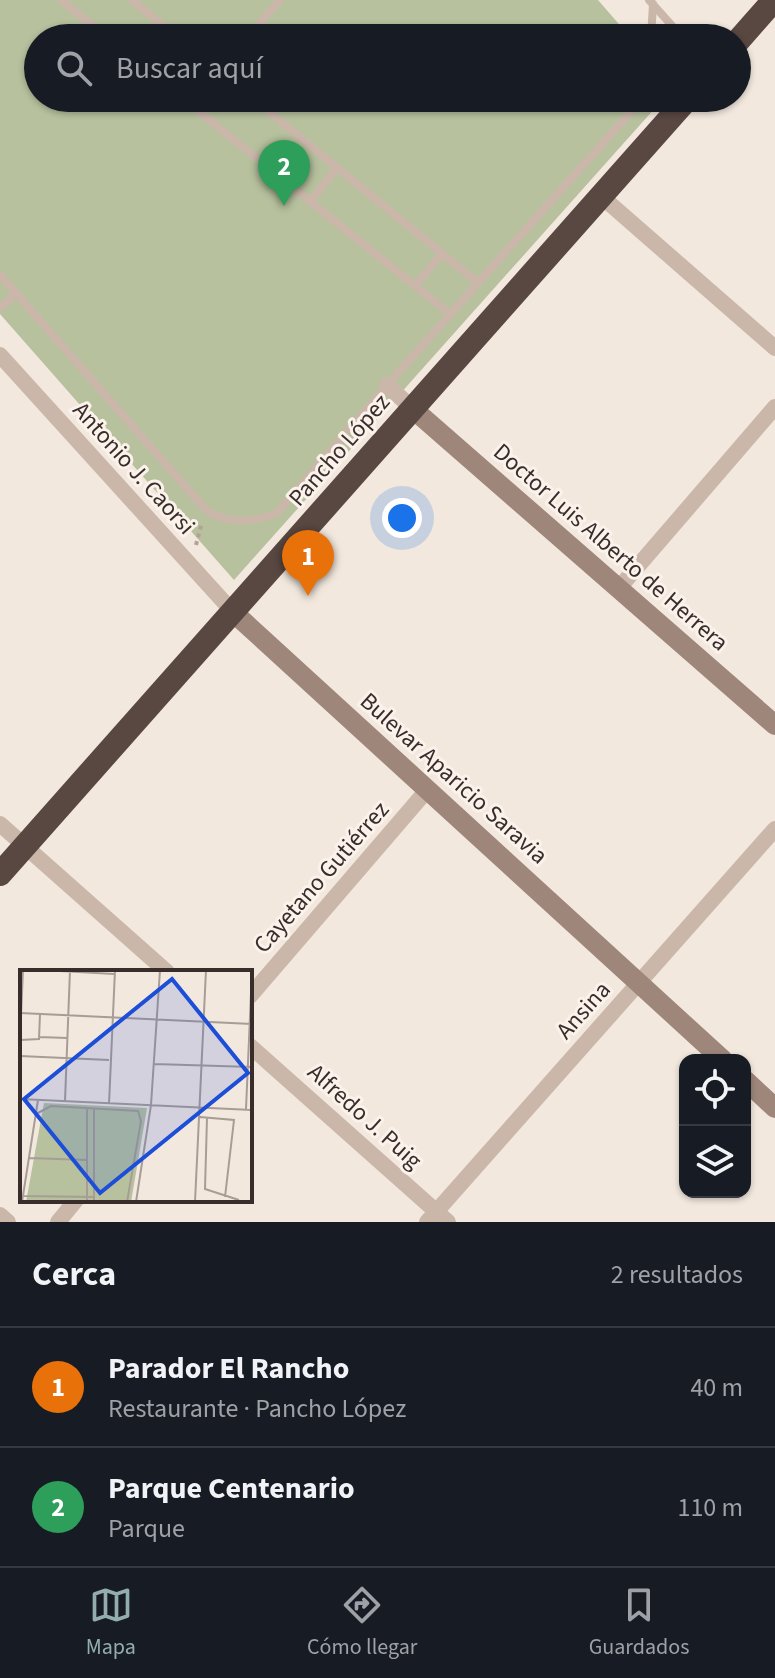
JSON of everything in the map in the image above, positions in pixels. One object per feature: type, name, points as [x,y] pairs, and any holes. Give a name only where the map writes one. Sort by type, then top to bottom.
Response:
[{"type":"highway","points":[[751,26],[774,0]]},
{"type":"highway","name":"Pancho López","points":[[0,874],[676,112]]},
{"type":"street","points":[[601,196],[775,348]]},
{"type":"street","name":"Antonio J. Caorsi","points":[[0,355],[233,612]]},
{"type":"street","points":[[387,385],[413,409]]},
{"type":"street","points":[[619,588],[775,407]]},
{"type":"street","name":"Doctor Luis Alberto de Herrera","points":[[413,409],[775,725]]},
{"type":"street","name":"Bulevar Aparicio Saravia","points":[[233,612],[717,1054]]},
{"type":"street","name":"Cayetano Gutiérrez","points":[[252,994],[428,789]]},
{"type":"street","points":[[0,824],[165,970]]},
{"type":"street","name":"Ansina","points":[[437,1218],[775,829]]},
{"type":"street","name":"Alfredo J. Puig","points":[[252,1048],[437,1218]]},
{"type":"street","points":[[751,1086],[775,1108]]},
{"type":"street","points":[[58,1222],[74,1202]]},
{"type":"street","points":[[0,1215],[8,1222]]},
{"type":"lane","points":[[61,0],[91,24]]},
{"type":"lane","points":[[132,0],[161,24]]},
{"type":"lane","points":[[259,24],[280,0]]},
{"type":"lane","points":[[651,2],[651,24]]},
{"type":"lane","points":[[651,2],[671,24]]},
{"type":"lane","points":[[199,112],[450,314]]},
{"type":"lane","points":[[269,112],[478,283]]},
{"type":"lane","points":[[0,275],[205,509],[225,519],[257,520],[277,513],[631,112]]},
{"type":"lane","points":[[310,202],[337,167]]},
{"type":"lane","points":[[415,286],[442,253]]},
{"type":"lane","points":[[0,308],[16,294]]},
{"type":"path","points":[[190,567],[205,509]]},
{"type":"green space","points":[[0,0],[598,0],[619,24],[24,24],[24,112],[652,112],[234,580],[0,314]]},
{"type":"place","name":"Parque Centenario","points":[[284,206]]},
{"type":"place","name":"Parador El Rancho","points":[[308,596]]}]
